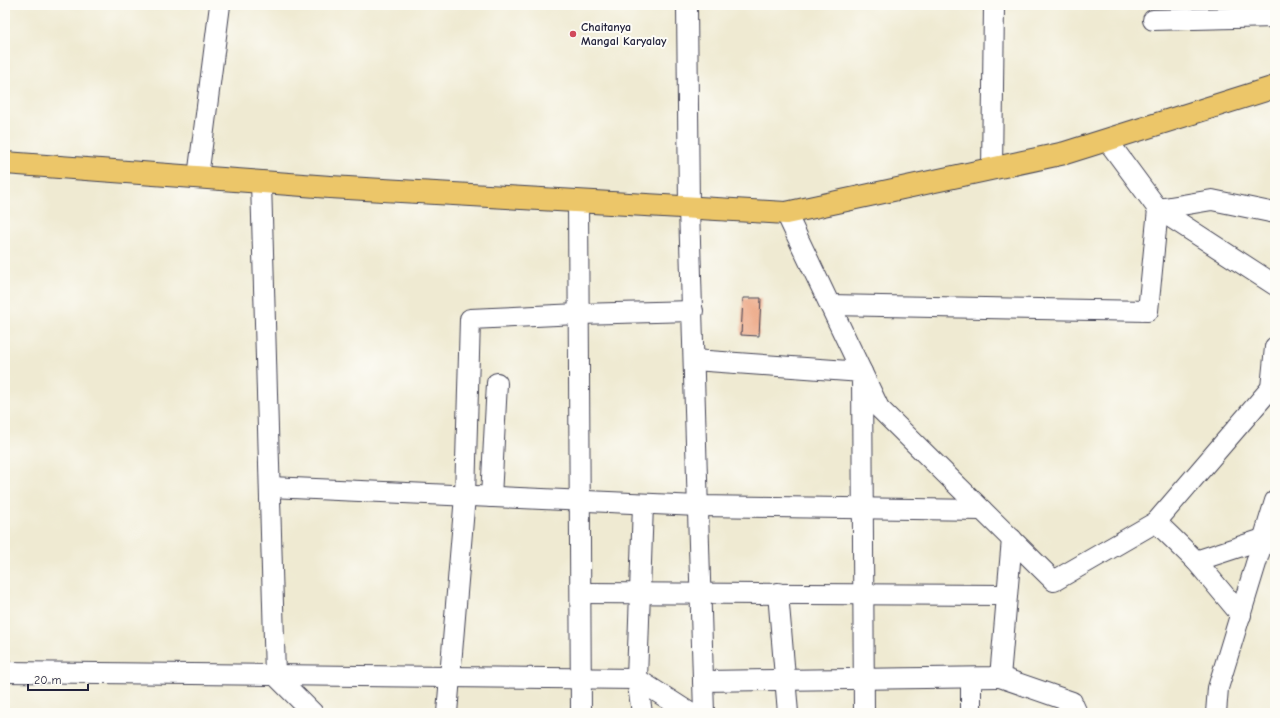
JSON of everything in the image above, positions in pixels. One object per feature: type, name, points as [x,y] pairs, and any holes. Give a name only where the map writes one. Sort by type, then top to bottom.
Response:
[{"type":"main road","points":[[5,163],[261,182],[786,213],[1066,153],[1275,87]]},
{"type":"street","points":[[198,177],[220,5]]},
{"type":"street","points":[[687,5],[689,208],[704,713]]},
{"type":"street","points":[[992,169],[994,5]]},
{"type":"street","points":[[1153,20],[1275,17]]},
{"type":"street","points":[[1107,140],[1158,209],[1275,285]]},
{"type":"street","points":[[261,182],[275,675],[314,713]]},
{"type":"street","points":[[1158,209],[1212,200],[1275,213]]},
{"type":"street","points":[[578,201],[581,713]]},
{"type":"street","points":[[830,306],[1148,311],[1158,209]]},
{"type":"street","points":[[786,213],[879,408],[1054,581],[1156,522],[1273,387],[1275,347]]},
{"type":"street","points":[[447,713],[465,496],[470,319],[692,311]]},
{"type":"street","points":[[694,360],[862,372]]},
{"type":"street","points":[[862,372],[864,713]]},
{"type":"street","points":[[491,496],[497,383]]},
{"type":"street","points":[[270,487],[698,506],[863,507],[982,510]]},
{"type":"street","points":[[1216,713],[1218,688],[1275,502]]},
{"type":"street","points":[[642,713],[637,679],[643,504]]},
{"type":"street","points":[[1156,522],[1196,561],[1241,615]]},
{"type":"street","points":[[1000,677],[1012,539]]},
{"type":"street","points":[[1196,561],[1263,539]]},
{"type":"street","points":[[581,593],[1007,595]]},
{"type":"street","points":[[778,593],[788,713]]},
{"type":"street","points":[[5,672],[637,679],[690,713]]},
{"type":"street","points":[[703,681],[1000,677],[1072,702],[1077,713]]},
{"type":"street","points":[[971,678],[971,713]]},
{"type":"building","points":[[743,298],[761,298],[759,336],[741,335]]},
{"type":"place","name":"Chaitanya Mangal Karyalay","points":[[573,34]]}]
